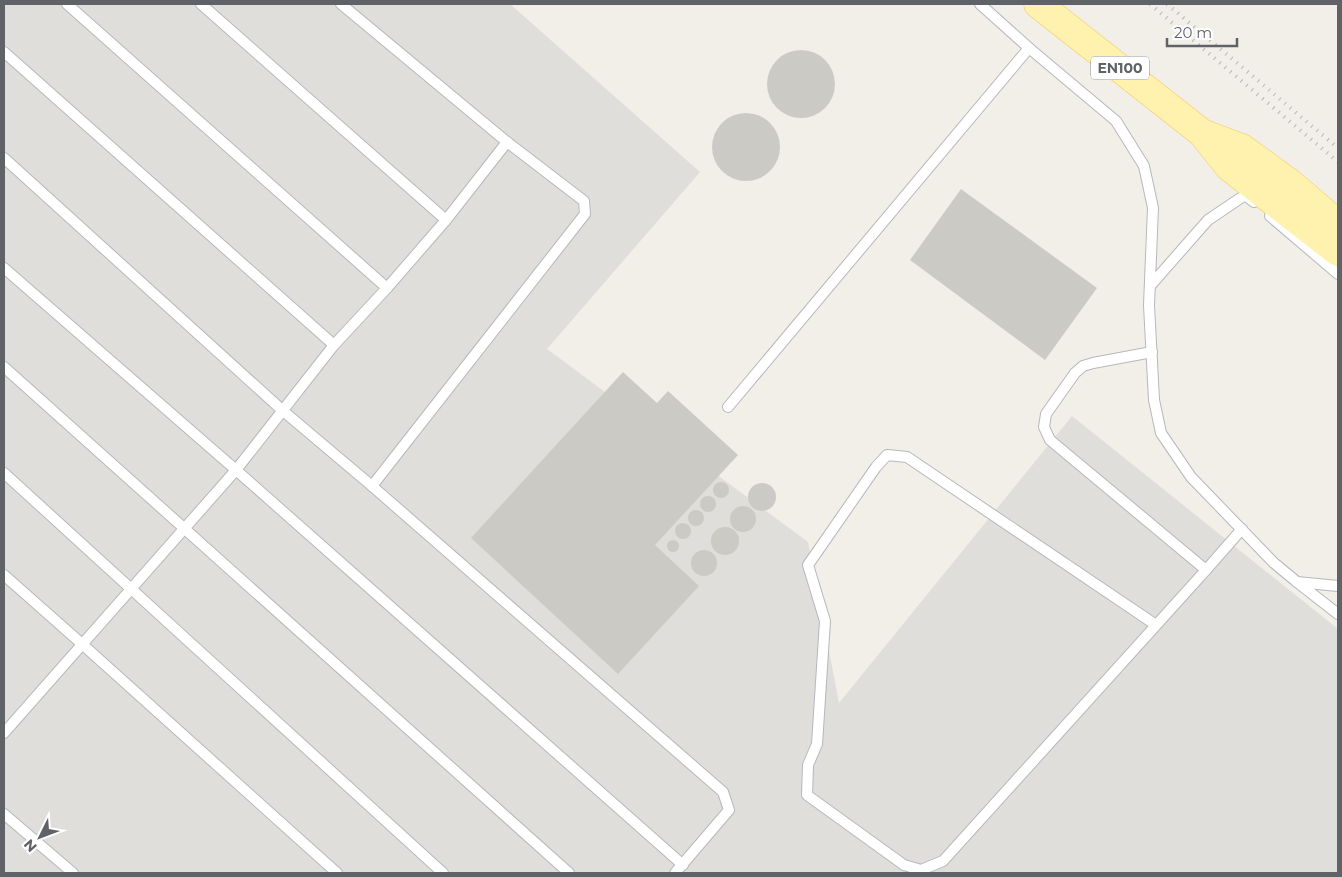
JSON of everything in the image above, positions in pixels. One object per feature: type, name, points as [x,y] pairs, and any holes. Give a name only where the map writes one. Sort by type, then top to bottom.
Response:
[{"type":"main road","name":"EN100","points":[[1038,4],[1202,133],[1229,167],[1338,252]]},
{"type":"main road","points":[[1202,133],[1242,148],[1290,183],[1338,224]]},
{"type":"lane","points":[[67,4],[387,288]]},
{"type":"lane","points":[[201,4],[446,220]]},
{"type":"lane","points":[[341,4],[507,142],[584,201],[584,214],[372,486]]},
{"type":"lane","points":[[351,12],[358,4]]},
{"type":"lane","points":[[980,4],[1116,121],[1144,166],[1153,208],[1150,305],[1154,400],[1161,433],[1191,477],[1274,563],[1338,614]]},
{"type":"lane","points":[[728,407],[1029,48]]},
{"type":"lane","points":[[4,52],[334,345]]},
{"type":"lane","points":[[1202,133],[1245,194],[1338,274]]},
{"type":"lane","points":[[4,733],[236,470],[334,345],[446,220],[507,142]]},
{"type":"lane","points":[[4,158],[282,410],[723,792],[729,810],[675,873]]},
{"type":"lane","points":[[1150,286],[1208,220],[1245,194]]},
{"type":"lane","points":[[4,268],[683,865]]},
{"type":"lane","points":[[1152,352],[1083,366],[1075,373],[1046,414],[1044,426],[1050,440],[1206,570]]},
{"type":"lane","points":[[4,367],[569,873]]},
{"type":"lane","points":[[1156,625],[907,457],[887,455],[876,467],[808,565],[825,621],[817,744],[808,765],[807,795],[904,865],[921,870],[943,861],[1242,530]]},
{"type":"lane","points":[[4,473],[443,873]]},
{"type":"lane","points":[[4,575],[337,873]]},
{"type":"lane","points":[[1297,582],[1338,586]]},
{"type":"lane","points":[[4,814],[73,873]]},
{"type":"shaded area","points":[[4,4],[510,4],[700,172],[547,349],[808,542],[839,703],[1072,416],[1338,629],[1338,873],[4,873]]},
{"type":"building","points":[[808,50],[820,56],[829,65],[835,77],[833,97],[825,108],[808,118],[794,118],[777,108],[769,97],[767,77],[777,60],[788,52]]},
{"type":"building","points":[[746,113],[759,115],[770,123],[778,134],[780,147],[778,160],[770,171],[759,179],[746,181],[733,179],[722,171],[714,160],[712,147],[714,134],[722,123],[733,115]]},
{"type":"building","points":[[961,189],[1097,288],[1045,360],[910,260]]},
{"type":"building","points":[[623,372],[657,403],[668,391],[738,455],[655,545],[699,586],[618,674],[471,538]]},
{"type":"building","points":[[718,482],[724,482],[729,487],[727,496],[718,498],[713,493],[713,487]]},
{"type":"building","points":[[762,483],[772,487],[776,497],[772,507],[762,511],[752,507],[748,497],[752,487]]},
{"type":"building","points":[[705,496],[711,496],[716,501],[714,510],[705,512],[700,507],[700,501]]},
{"type":"building","points":[[743,506],[753,509],[756,519],[753,529],[743,532],[733,529],[730,519],[733,509]]},
{"type":"building","points":[[693,510],[699,510],[704,515],[702,524],[693,526],[688,521],[688,515]]},
{"type":"building","points":[[680,523],[686,523],[691,528],[689,537],[680,539],[675,534],[675,528]]},
{"type":"building","points":[[725,527],[735,531],[739,541],[735,551],[725,555],[715,551],[711,541],[715,531]]},
{"type":"building","points":[[675,540],[678,541],[678,551],[671,552],[668,551],[667,544],[668,541]]},
{"type":"building","points":[[704,550],[714,553],[717,563],[714,573],[704,576],[694,573],[691,563],[694,553]]},
{"type":"railway","points":[[1150,4],[1338,162]]},
{"type":"railway","points":[[1167,4],[1338,148]]}]
